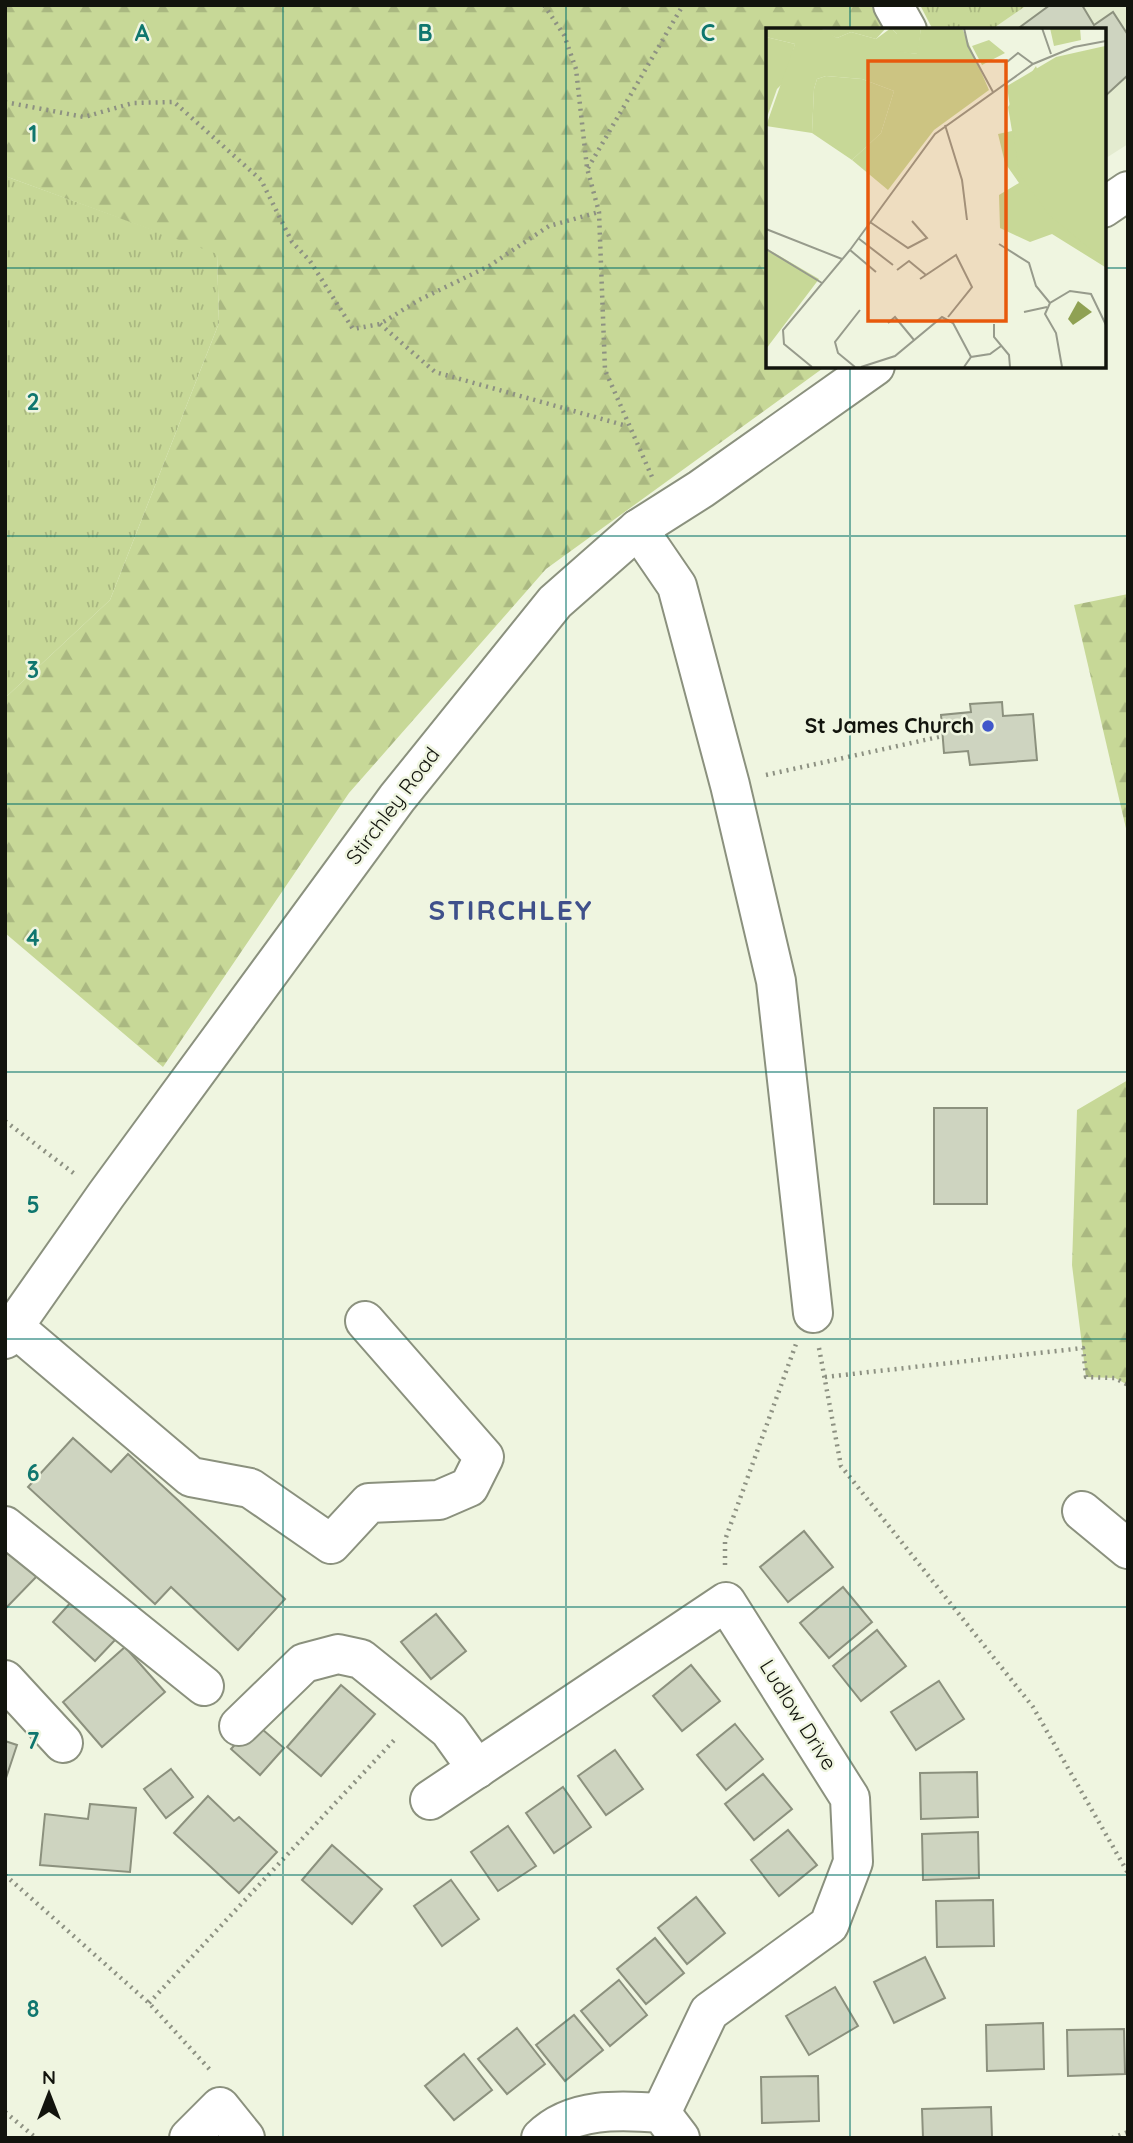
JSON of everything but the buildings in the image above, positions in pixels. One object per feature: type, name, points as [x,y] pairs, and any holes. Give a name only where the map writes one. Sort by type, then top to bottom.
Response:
[{"type":"street","points":[[893,5],[906,28]]},
{"type":"street","points":[[1105,207],[1128,191]]},
{"type":"street","name":"Stirchley Road","points":[[9,1333],[106,1195],[414,776],[555,602],[638,529],[701,489],[872,368]]},
{"type":"street","points":[[638,529],[677,586],[730,785],[776,981],[805,1328]]},
{"type":"street","points":[[9,1333],[191,1477],[250,1488],[331,1544],[369,1503],[439,1500],[468,1487],[484,1457],[365,1321]]},
{"type":"street","points":[[1082,1511],[1128,1549]]},
{"type":"street","points":[[5,1526],[204,1686]]},
{"type":"street","points":[[430,1800],[726,1602]]},
{"type":"street","name":"Ludlow Drive","points":[[671,2125],[709,2012],[829,1925],[853,1862],[850,1798],[726,1602]]},
{"type":"street","points":[[239,1726],[304,1663],[338,1654],[361,1659],[449,1730],[477,1769]]},
{"type":"street","points":[[5,1680],[63,1743]]},
{"type":"street","points":[[189,2138],[220,2107],[245,2138]]},
{"type":"street","points":[[541,2138],[554,2125],[610,2110],[671,2125]]},
{"type":"path","points":[[544,5],[564,35],[576,69],[587,168],[599,212],[605,370],[638,450]]},
{"type":"path","points":[[587,168],[683,5]]},
{"type":"path","points":[[5,102],[84,117],[133,103],[174,102],[261,180],[292,242],[310,261],[353,329],[380,324],[419,300],[489,266],[549,226],[599,212]]},
{"type":"path","points":[[380,324],[435,372],[628,426]]},
{"type":"path","points":[[730,785],[788,768],[943,736]]},
{"type":"path","points":[[5,1121],[54,1160],[106,1195]]},
{"type":"path","points":[[805,1328],[825,1377],[841,1465],[1033,1707],[1128,1873]]},
{"type":"path","points":[[726,1602],[724,1540],[805,1328]]},
{"type":"path","points":[[825,1377],[1083,1348],[1086,1377],[1115,1378],[1128,1385]]},
{"type":"path","points":[[149,2003],[423,1709]]},
{"type":"path","points":[[5,1875],[149,2003],[212,2073],[220,2107]]},
{"type":"path","points":[[5,2112],[36,2138]]},
{"type":"path","points":[[1112,2138],[1128,2132]]},
{"type":"shaded area","points":[[1027,5],[1128,5],[1128,144],[1105,159],[1105,28],[994,28]]},
{"type":"green space","points":[[5,5],[871,5],[882,28],[766,28],[766,368],[823,368],[546,569],[349,793],[163,1067],[5,933],[5,698],[110,600],[219,323],[217,254],[5,176]]},
{"type":"green space","points":[[920,5],[1027,5],[994,28],[932,28]]},
{"type":"green space","points":[[5,176],[217,253],[219,323],[110,600],[5,698]]},
{"type":"green space","points":[[1128,594],[1128,837],[1074,605]]},
{"type":"green space","points":[[1128,1080],[1128,1385],[1115,1378],[1086,1377],[1072,1265],[1077,1110]]},
{"type":"place","name":"St James Church","points":[[988,726]]},
{"type":"district","name":"STIRCHLEY","points":[[511,910]]}]
